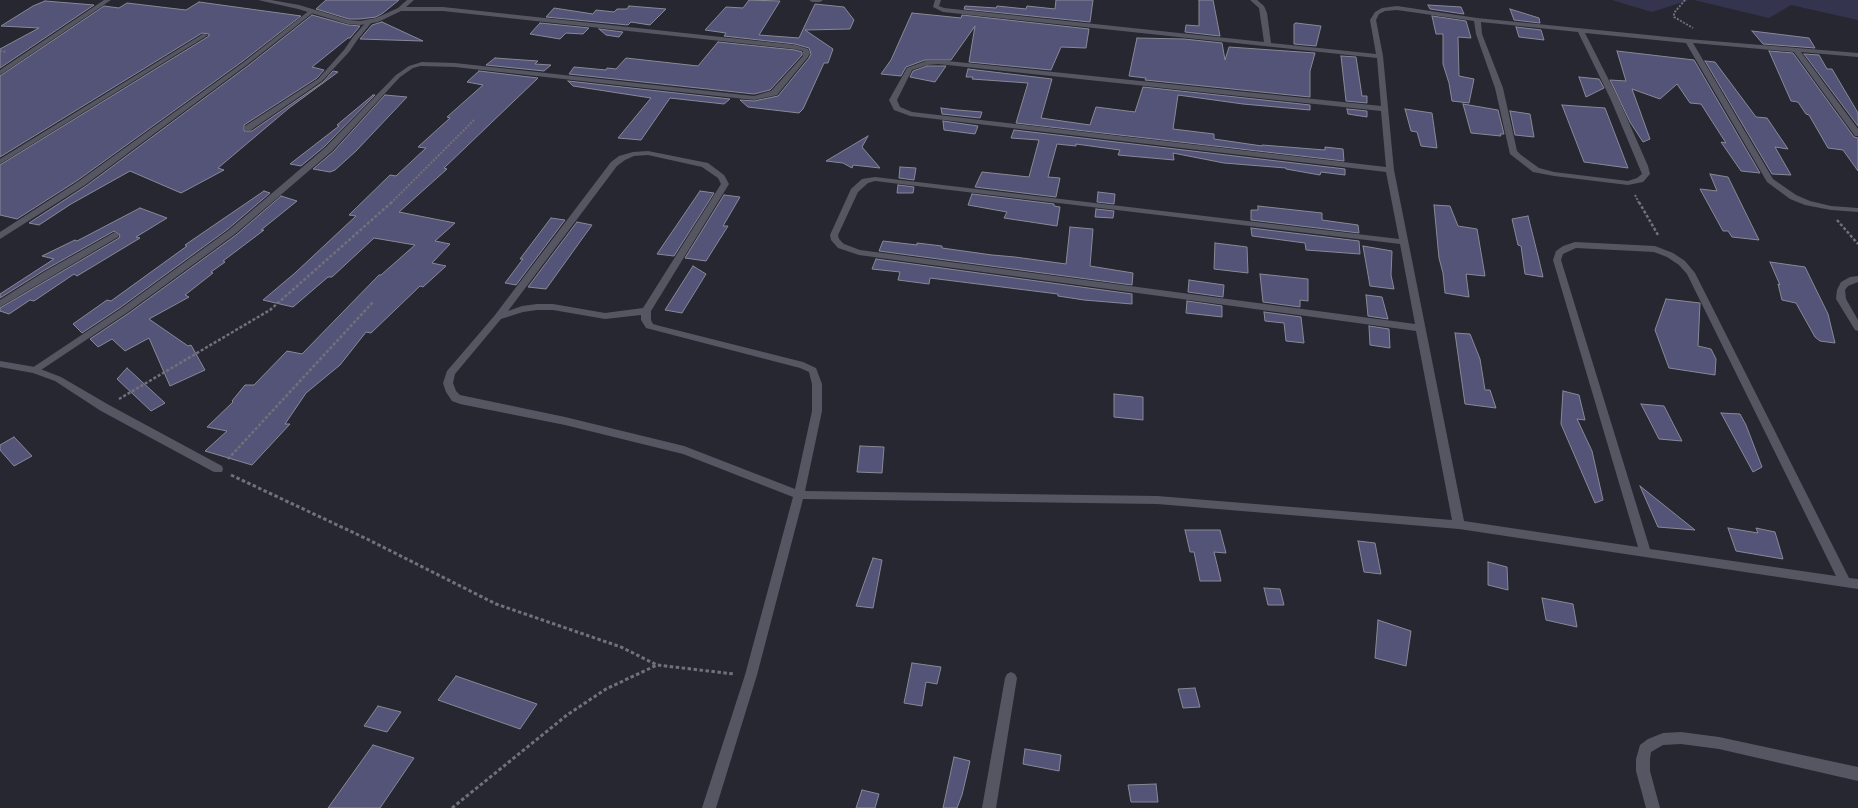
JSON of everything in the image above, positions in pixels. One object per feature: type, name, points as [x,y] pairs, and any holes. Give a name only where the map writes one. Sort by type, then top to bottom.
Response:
[{"type":"street","points":[[0,73],[108,0]]},
{"type":"street","points":[[261,0],[299,7],[348,22],[360,23],[369,22],[400,9],[411,0]]},
{"type":"street","points":[[299,7],[309,0]]},
{"type":"street","points":[[812,0],[820,0]]},
{"type":"street","points":[[938,0],[936,7],[944,10],[1380,56]]},
{"type":"street","points":[[1253,0],[1262,7],[1264,13],[1268,45]]},
{"type":"street","points":[[1460,525],[1390,170],[1380,56],[1373,20],[1377,13],[1384,9],[1397,8],[1477,20],[1688,41],[1858,55]]},
{"type":"street","points":[[35,370],[125,310],[232,232],[329,149],[398,76],[411,67],[422,64],[455,65],[754,98],[774,93],[807,53],[801,48],[787,46],[443,9],[400,9]]},
{"type":"street","points":[[0,236],[82,183],[246,63],[312,11]]},
{"type":"street","points":[[1477,20],[1479,34],[1499,88],[1513,152],[1518,157],[1536,170],[1554,174],[1628,183],[1640,180],[1646,174],[1644,166],[1615,100],[1580,30]]},
{"type":"street","points":[[248,128],[320,80],[348,51],[355,38],[369,22]]},
{"type":"street","points":[[0,162],[205,35]]},
{"type":"street","points":[[1688,41],[1770,180],[1793,197],[1808,203],[1831,208],[1858,210]]},
{"type":"street","points":[[1796,50],[1858,134]]},
{"type":"street","points":[[1385,109],[938,62],[926,63],[909,69],[893,100],[897,108],[910,114],[1390,170]]},
{"type":"street","points":[[709,808],[751,676],[799,494],[817,411],[818,391],[813,370],[803,365],[649,326],[646,320],[646,311],[725,184],[721,177],[705,165],[648,153],[633,154],[622,158],[614,164],[498,317],[450,373],[448,383],[451,392],[456,398],[464,401],[565,421],[684,450],[799,494],[1157,500],[1460,525],[1858,584]]},
{"type":"street","points":[[1403,242],[875,179],[865,181],[854,191],[834,235],[835,240],[841,246],[859,252],[1420,328]]},
{"type":"street","points":[[0,304],[47,274],[115,235]]},
{"type":"street","points":[[1646,553],[1557,260],[1559,253],[1566,248],[1575,245],[1655,249],[1670,255],[1691,273],[1845,582]]},
{"type":"street","points":[[1858,279],[1853,279],[1844,284],[1841,290],[1841,299],[1858,328]]},
{"type":"street","points":[[498,317],[522,309],[537,307],[553,307],[605,316],[646,311]]},
{"type":"street","points":[[0,364],[35,370],[58,379],[105,408],[218,470]]},
{"type":"street","points":[[989,808],[1012,678]]},
{"type":"street","points":[[1653,808],[1643,771],[1643,759],[1645,749],[1652,743],[1663,739],[1681,738],[1719,743],[1858,774]]},
{"type":"path","points":[[1685,0],[1674,14],[1674,17],[1677,20],[1706,33],[1706,37],[1702,42]]},
{"type":"path","points":[[105,408],[270,310],[387,207],[474,120]]},
{"type":"path","points":[[1628,183],[1670,255]]},
{"type":"path","points":[[1831,208],[1840,224],[1858,244]]},
{"type":"path","points":[[373,302],[218,470],[366,539],[496,604],[584,633],[621,647],[657,665],[751,676]]},
{"type":"path","points":[[452,808],[567,715],[606,689],[657,665]]},
{"type":"shaded area","points":[[1612,0],[1689,0],[1652,12]]},
{"type":"shaded area","points":[[1694,0],[1858,0],[1858,20],[1791,5],[1769,18]]},
{"type":"building","points":[[326,0],[399,0],[376,17],[349,19],[316,9]]},
{"type":"building","points":[[749,0],[780,1],[759,35],[799,38],[815,4],[844,7],[854,20],[850,29],[805,30],[833,49],[828,63],[824,63],[803,109],[799,113],[748,107],[740,100],[754,101],[778,96],[809,58],[811,54],[809,48],[795,44],[724,36],[726,33],[705,30],[726,7],[743,8]]},
{"type":"building","points":[[1056,0],[1093,0],[1090,22],[964,9],[965,6],[996,8],[997,6],[1026,9],[1027,6],[1055,9]]},
{"type":"building","points":[[1199,0],[1213,0],[1220,36],[1185,32],[1186,25],[1199,26]]},
{"type":"building","points":[[45,1],[94,5],[0,68],[0,49],[39,28],[1,26],[33,6]]},
{"type":"building","points":[[199,2],[301,16],[243,61],[78,180],[17,219],[0,215],[0,165],[209,36],[209,34],[202,33],[0,157],[0,76],[104,6],[119,8],[127,3],[186,10]]},
{"type":"building","points":[[1428,5],[1461,7],[1464,14],[1430,9]]},
{"type":"building","points":[[629,6],[666,9],[650,25],[631,22],[628,25],[546,17],[554,8],[593,14],[596,10],[614,12],[617,9],[627,9]]},
{"type":"building","points":[[1510,9],[1539,18],[1540,23],[1514,20]]},
{"type":"building","points":[[912,13],[961,18],[962,15],[1089,29],[1086,48],[1061,47],[1051,70],[969,62],[975,26],[951,60],[925,60],[906,67],[901,76],[881,74],[891,60]]},
{"type":"building","points":[[312,15],[348,25],[360,26],[350,38],[348,38],[312,67],[324,70],[317,78],[244,125],[244,131],[252,131],[323,82],[333,71],[338,72],[289,108],[218,168],[224,170],[181,193],[130,171],[71,204],[39,225],[29,223],[86,186],[249,65]]},
{"type":"building","points":[[1432,16],[1466,21],[1471,38],[1458,37],[1459,76],[1474,79],[1469,103],[1452,101],[1449,83],[1443,64],[1443,34],[1436,34]]},
{"type":"building","points":[[382,22],[423,41],[360,39],[372,25]]},
{"type":"building","points":[[540,23],[589,28],[583,34],[566,33],[560,39],[530,34]]},
{"type":"building","points":[[1294,24],[1321,26],[1316,46],[1294,44]]},
{"type":"building","points":[[1516,27],[1541,30],[1544,40],[1519,37]]},
{"type":"building","points":[[599,29],[623,32],[619,37],[606,35]]},
{"type":"building","points":[[1752,31],[1809,38],[1815,48],[1763,44]]},
{"type":"building","points":[[1137,38],[1184,39],[1222,43],[1225,60],[1229,47],[1315,53],[1310,71],[1310,97],[1145,80],[1146,78],[1129,76]]},
{"type":"building","points":[[718,42],[795,50],[802,52],[802,55],[770,90],[754,94],[569,74],[574,67],[606,70],[607,68],[616,69],[626,58],[698,66]]},
{"type":"building","points":[[1617,51],[1694,60],[1760,173],[1741,171],[1721,142],[1726,143],[1701,104],[1690,103],[1677,84],[1660,99],[1632,89],[1650,139],[1643,142],[1630,122],[1610,80],[1626,81]]},
{"type":"building","points":[[1769,51],[1793,53],[1854,137],[1858,138],[1858,171],[1843,150],[1828,148],[1809,115],[1806,114],[1798,102],[1791,101]]},
{"type":"building","points":[[1804,54],[1819,55],[1827,69],[1832,69],[1858,113],[1858,126]]},
{"type":"building","points":[[1341,56],[1356,57],[1362,96],[1367,96],[1367,103],[1346,101]]},
{"type":"building","points":[[495,58],[538,61],[535,64],[551,65],[544,71],[486,65]]},
{"type":"building","points":[[1705,61],[1715,62],[1756,117],[1767,118],[1788,149],[1775,147],[1791,175],[1772,174]]},
{"type":"building","points":[[927,66],[946,66],[935,82],[910,77],[913,71]]},
{"type":"building","points":[[968,69],[1052,79],[1041,118],[1090,125],[1096,107],[1135,112],[1143,87],[1310,105],[1310,110],[1243,104],[1178,95],[1173,129],[1214,134],[1214,139],[1262,146],[1325,150],[1325,147],[1343,149],[1344,161],[1016,123],[1028,83],[972,79],[973,77],[966,77]]},
{"type":"building","points":[[479,71],[538,78],[444,168],[447,169],[399,212],[455,223],[435,241],[450,244],[432,263],[446,266],[423,287],[420,286],[371,333],[366,332],[340,365],[306,393],[285,424],[290,424],[252,465],[205,451],[227,431],[207,427],[233,402],[232,401],[245,385],[254,385],[287,351],[302,354],[379,275],[381,275],[415,245],[374,238],[332,277],[328,277],[293,307],[263,300],[295,273],[356,216],[349,215],[390,175],[396,176],[426,148],[418,147],[450,118],[447,117],[483,85],[467,82]]},
{"type":"building","points":[[1579,77],[1599,79],[1604,88],[1586,97]]},
{"type":"building","points":[[568,81],[730,99],[724,104],[670,98],[641,140],[618,138],[651,98],[573,86]]},
{"type":"building","points":[[373,95],[375,95],[325,146],[301,166],[290,164],[339,126],[337,125]]},
{"type":"building","points":[[385,95],[407,97],[356,151],[335,170],[330,172],[313,169],[333,152]]},
{"type":"building","points":[[1463,104],[1498,110],[1504,134],[1500,134],[1501,136],[1471,133]]},
{"type":"building","points":[[1562,105],[1605,108],[1628,168],[1584,162]]},
{"type":"building","points":[[941,108],[982,112],[980,118],[942,114]]},
{"type":"building","points":[[1347,109],[1367,111],[1367,117],[1348,114]]},
{"type":"building","points":[[1405,109],[1432,113],[1437,148],[1421,146],[1417,132],[1411,131]]},
{"type":"building","points":[[1510,111],[1530,114],[1534,137],[1515,135]]},
{"type":"building","points":[[943,121],[978,126],[975,134],[944,130]]},
{"type":"building","points":[[1014,130],[1345,169],[1345,175],[1321,172],[1320,175],[1286,168],[1224,163],[1173,153],[1174,160],[1118,155],[1120,150],[1076,144],[1076,146],[1057,144],[1048,177],[1060,178],[1056,197],[975,187],[982,172],[1029,177],[1039,140],[1011,138]]},
{"type":"building","points":[[868,136],[862,147],[880,168],[853,165],[852,168],[843,163],[826,161]]},
{"type":"building","points":[[900,167],[916,168],[914,180],[899,178]]},
{"type":"building","points":[[1710,174],[1728,177],[1759,240],[1732,237],[1728,231],[1723,231],[1700,189],[1717,191]]},
{"type":"building","points":[[898,185],[914,187],[913,193],[897,193]]},
{"type":"building","points":[[264,191],[270,193],[228,229],[121,307],[82,333],[73,324],[107,300],[111,301],[187,246],[185,245]]},
{"type":"building","points":[[700,191],[714,193],[674,256],[657,254]]},
{"type":"building","points":[[1098,192],[1115,194],[1114,204],[1097,202]]},
{"type":"building","points":[[972,194],[1054,204],[1054,206],[1060,207],[1057,226],[1004,218],[1007,212],[968,205]]},
{"type":"building","points":[[724,195],[740,197],[723,226],[728,226],[706,261],[685,258]]},
{"type":"building","points":[[281,196],[297,201],[261,230],[264,230],[223,261],[225,262],[211,272],[213,273],[185,295],[189,297],[149,319],[188,346],[191,345],[205,370],[170,386],[149,338],[125,351],[112,339],[98,347],[90,339],[129,313],[236,235]]},
{"type":"building","points":[[1434,205],[1450,206],[1458,226],[1477,229],[1485,276],[1466,274],[1469,297],[1445,293],[1443,273],[1439,258]]},
{"type":"building","points":[[1258,206],[1322,213],[1322,220],[1358,225],[1359,233],[1251,220],[1251,210],[1258,210]]},
{"type":"building","points":[[140,208],[167,218],[136,237],[140,238],[77,276],[74,274],[34,301],[30,300],[9,314],[0,311],[0,308],[119,238],[120,235],[114,231],[43,271],[0,298],[0,294],[54,259],[42,256],[75,240],[77,241]]},
{"type":"building","points":[[1096,209],[1114,211],[1113,218],[1095,217]]},
{"type":"building","points":[[1528,216],[1543,277],[1525,274],[1521,246],[1518,245],[1512,219]]},
{"type":"building","points":[[551,218],[565,220],[516,285],[505,283],[523,259],[520,259]]},
{"type":"building","points":[[577,222],[592,225],[546,289],[528,287]]},
{"type":"building","points":[[1070,227],[1093,229],[1090,266],[1133,273],[1132,285],[879,251],[883,241],[917,245],[917,243],[942,246],[942,248],[1066,264]]},
{"type":"building","points":[[1251,228],[1359,241],[1360,254],[1306,250],[1305,243],[1252,236]]},
{"type":"building","points":[[1215,243],[1247,247],[1248,273],[1214,269]]},
{"type":"building","points":[[1363,246],[1392,251],[1391,275],[1394,289],[1370,286]]},
{"type":"building","points":[[876,259],[1132,294],[1132,304],[1084,300],[1058,296],[1058,294],[930,278],[929,284],[898,280],[900,272],[872,269]]},
{"type":"building","points":[[1770,262],[1805,267],[1828,314],[1835,343],[1820,341],[1815,337],[1796,303],[1782,300],[1778,284],[1780,285]]},
{"type":"building","points":[[693,266],[706,274],[682,313],[665,310]]},
{"type":"building","points":[[1260,274],[1308,279],[1308,301],[1300,300],[1300,307],[1263,302]]},
{"type":"building","points":[[1189,280],[1224,285],[1223,297],[1188,292]]},
{"type":"building","points":[[1366,295],[1382,297],[1388,319],[1368,316]]},
{"type":"building","points":[[1666,299],[1700,303],[1698,346],[1711,349],[1716,359],[1715,375],[1669,368],[1655,330]]},
{"type":"building","points":[[1187,301],[1222,306],[1222,317],[1186,313]]},
{"type":"building","points":[[1264,312],[1301,317],[1304,343],[1286,341],[1284,323],[1265,321]]},
{"type":"building","points":[[1369,326],[1389,329],[1390,348],[1370,345]]},
{"type":"building","points":[[1455,333],[1470,334],[1480,359],[1485,390],[1490,390],[1496,408],[1465,404]]},
{"type":"building","points":[[127,368],[165,403],[151,411],[117,379]]},
{"type":"building","points":[[1563,391],[1579,395],[1585,420],[1577,419],[1592,451],[1603,500],[1595,503],[1561,424]]},
{"type":"building","points":[[1114,394],[1143,397],[1143,420],[1114,417]]},
{"type":"building","points":[[1641,404],[1664,406],[1682,441],[1659,439]]},
{"type":"building","points":[[1721,413],[1740,414],[1746,425],[1762,467],[1753,472]]},
{"type":"building","points":[[14,437],[32,456],[14,466],[0,450],[0,445]]},
{"type":"building","points":[[860,446],[884,447],[882,473],[857,472]]},
{"type":"building","points":[[1640,486],[1695,530],[1658,527]]},
{"type":"building","points":[[1728,528],[1758,533],[1756,528],[1775,532],[1783,559],[1736,551]]},
{"type":"building","points":[[1185,530],[1220,530],[1226,553],[1214,552],[1221,581],[1200,581],[1194,552],[1190,552]]},
{"type":"building","points":[[1358,541],[1375,543],[1381,574],[1364,572]]},
{"type":"building","points":[[873,558],[882,560],[873,608],[856,606]]},
{"type":"building","points":[[1488,562],[1507,567],[1508,590],[1488,585]]},
{"type":"building","points":[[1264,588],[1280,589],[1284,605],[1268,605]]},
{"type":"building","points":[[1542,598],[1573,604],[1577,627],[1546,620]]},
{"type":"building","points":[[1378,620],[1411,631],[1406,666],[1375,658]]},
{"type":"building","points":[[912,663],[941,667],[937,684],[926,682],[922,706],[904,703]]},
{"type":"building","points":[[456,676],[537,704],[520,729],[438,700]]},
{"type":"building","points":[[1195,688],[1200,707],[1183,708],[1178,689]]},
{"type":"building","points":[[378,706],[401,712],[387,732],[364,726]]},
{"type":"building","points":[[373,745],[414,758],[380,808],[328,808]]},
{"type":"building","points":[[1025,749],[1061,755],[1059,771],[1023,764]]},
{"type":"building","points":[[954,757],[970,761],[962,795],[957,808],[943,808]]},
{"type":"building","points":[[1156,784],[1158,802],[1131,802],[1128,785]]},
{"type":"building","points":[[862,790],[879,794],[875,808],[856,808]]}]
